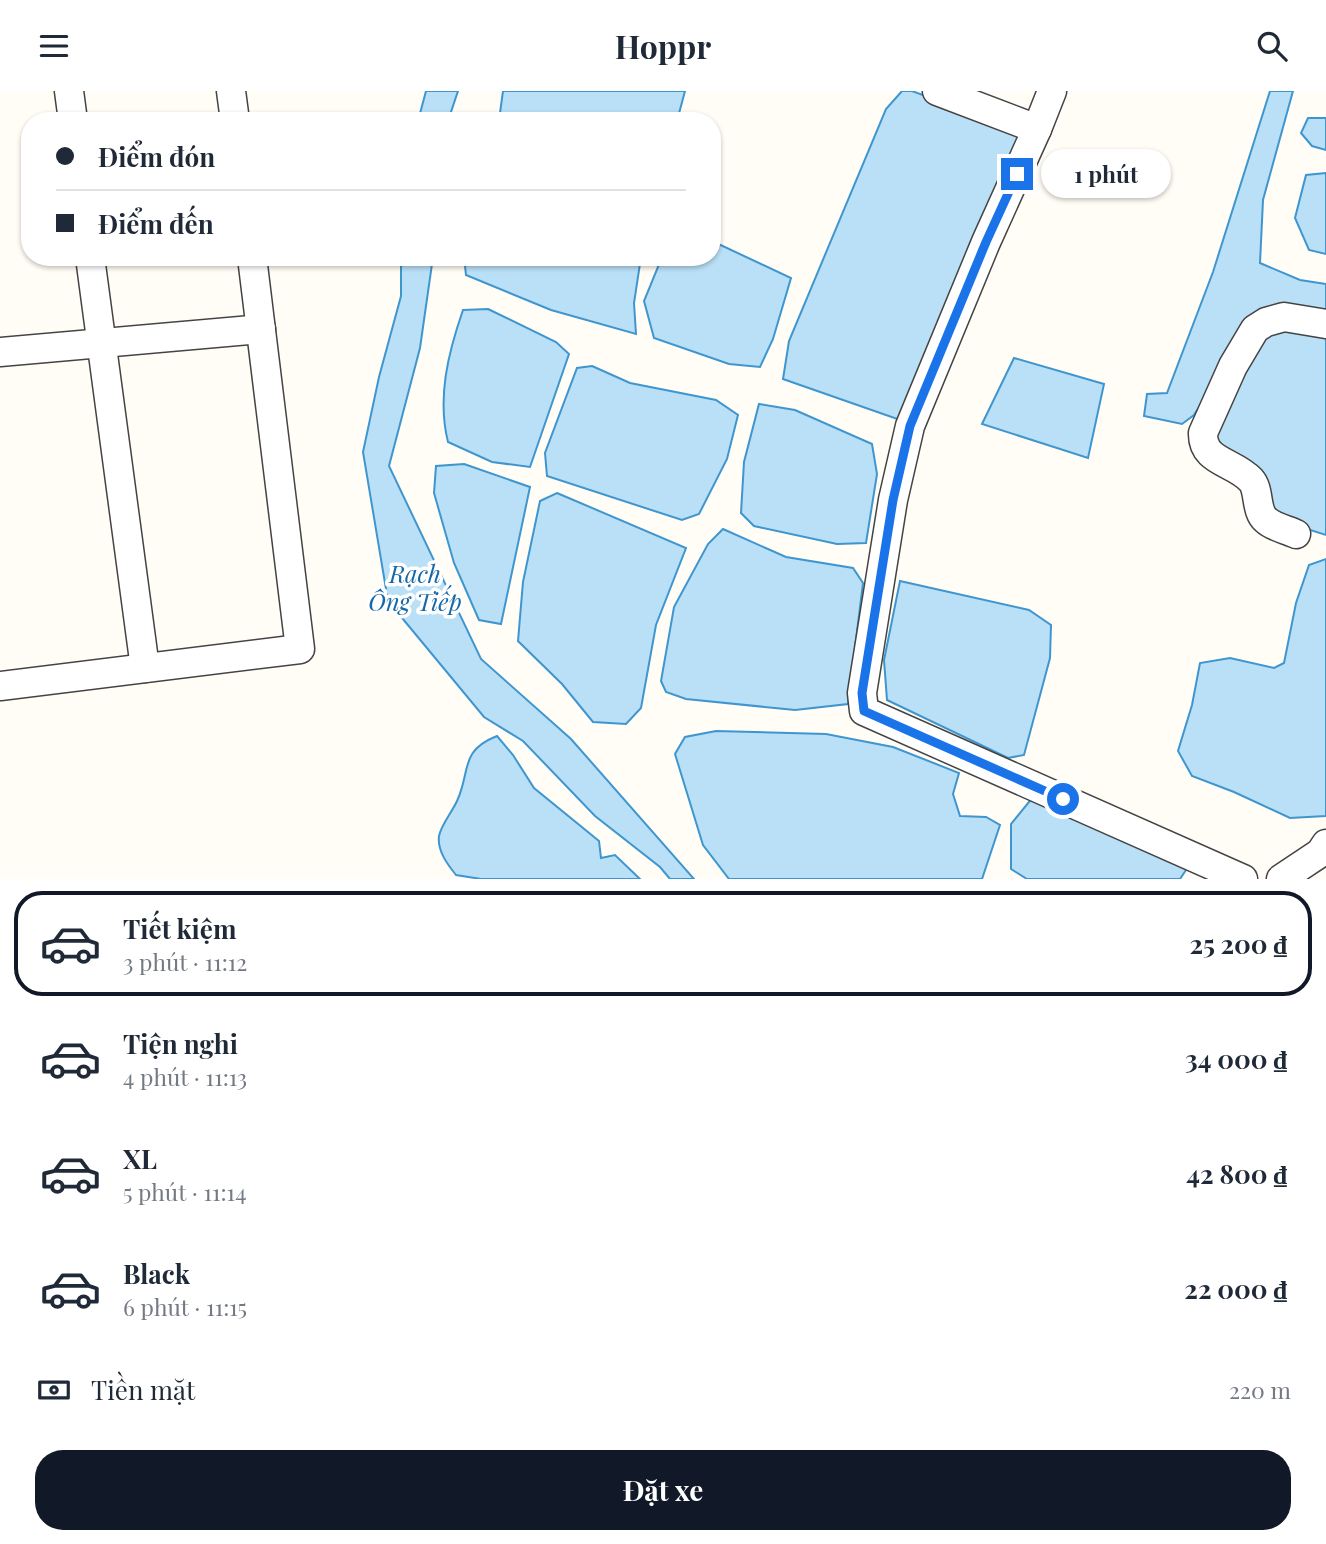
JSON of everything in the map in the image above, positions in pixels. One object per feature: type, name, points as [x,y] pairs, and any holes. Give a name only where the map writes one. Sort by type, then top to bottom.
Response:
[{"type":"street","points":[[69,91],[72,112]]},
{"type":"street","points":[[232,91],[234,112]]},
{"type":"street","points":[[937,91],[1037,129]]},
{"type":"street","points":[[1052,91],[910,426],[893,500],[862,693],[864,711],[1201,871],[1243,879]]},
{"type":"street","points":[[91,266],[145,668]]},
{"type":"street","points":[[0,685],[300,649],[253,266]]},
{"type":"street","points":[[1297,534],[1266,520],[1260,509],[1253,482],[1238,469],[1210,455],[1202,444],[1203,433],[1233,366],[1255,330],[1266,321],[1283,317],[1326,324]]},
{"type":"street","points":[[0,352],[261,329]]},
{"type":"street","points":[[1281,879],[1320,853],[1326,844]]},
{"type":"water","points":[[426,91],[458,91],[451,112],[420,112]]},
{"type":"water","points":[[503,91],[685,91],[679,112],[500,112]]},
{"type":"water","points":[[902,91],[912,91],[1026,133],[903,421],[783,379],[789,341],[886,109]]},
{"type":"water","points":[[1270,91],[1293,91],[1263,200],[1260,263],[1300,280],[1326,284],[1326,313],[1255,320],[1194,415],[1182,424],[1144,416],[1147,394],[1167,393],[1213,272]]},
{"type":"water","points":[[1308,118],[1326,118],[1326,150],[1312,146],[1301,133]]},
{"type":"water","points":[[1326,173],[1326,254],[1309,250],[1295,218],[1306,175]]},
{"type":"water","points":[[721,245],[791,278],[773,339],[760,367],[729,364],[654,338],[644,301],[658,266],[721,266]]},
{"type":"water","name":"Rạch Ông Tiếp","points":[[401,266],[432,266],[420,348],[389,466],[481,659],[571,739],[694,879],[670,879],[660,867],[595,816],[523,741],[484,717],[388,601],[363,452],[379,377],[401,296]]},
{"type":"water","points":[[465,266],[640,266],[634,303],[636,334],[551,310],[466,275]]},
{"type":"water","points":[[488,309],[556,342],[569,354],[530,467],[492,462],[448,442],[444,392],[458,326],[463,310]]},
{"type":"water","points":[[1276,323],[1326,334],[1326,535],[1276,519],[1214,455],[1212,419],[1255,339]]},
{"type":"water","points":[[1014,358],[1104,384],[1088,458],[982,424]]},
{"type":"water","points":[[592,366],[630,383],[716,400],[738,415],[727,459],[699,514],[682,520],[547,476],[545,453],[577,368]]},
{"type":"water","points":[[759,404],[795,410],[872,444],[877,474],[866,543],[837,544],[754,526],[741,513],[744,462]]},
{"type":"water","points":[[464,464],[530,487],[501,624],[479,620],[454,563],[434,493],[436,466]]},
{"type":"water","points":[[557,493],[686,548],[656,625],[641,708],[626,724],[593,722],[562,684],[518,641],[523,582],[540,501]]},
{"type":"water","points":[[723,529],[786,557],[853,568],[863,583],[848,704],[795,710],[686,699],[666,692],[661,681],[674,607],[708,544]]},
{"type":"water","points":[[1326,559],[1326,816],[1290,818],[1192,776],[1178,751],[1192,705],[1200,663],[1230,658],[1274,668],[1284,663],[1296,603],[1309,565]]},
{"type":"water","points":[[900,581],[1029,610],[1051,625],[1050,658],[1024,755],[1008,758],[887,700],[884,660]]},
{"type":"water","points":[[716,731],[826,734],[893,747],[959,773],[953,794],[960,816],[986,817],[1000,825],[982,879],[729,879],[703,845],[675,754],[685,737]]},
{"type":"water","points":[[497,736],[534,788],[599,841],[601,858],[615,855],[640,879],[481,879],[456,875],[441,852],[440,832],[457,801],[471,755],[485,742]]},
{"type":"water","points":[[1033,797],[1188,867],[1180,879],[1027,879],[1011,869],[1011,824]]},
{"type":"route","points":[[1017,174],[910,426],[893,500],[862,693],[864,711],[1063,799]]}]
